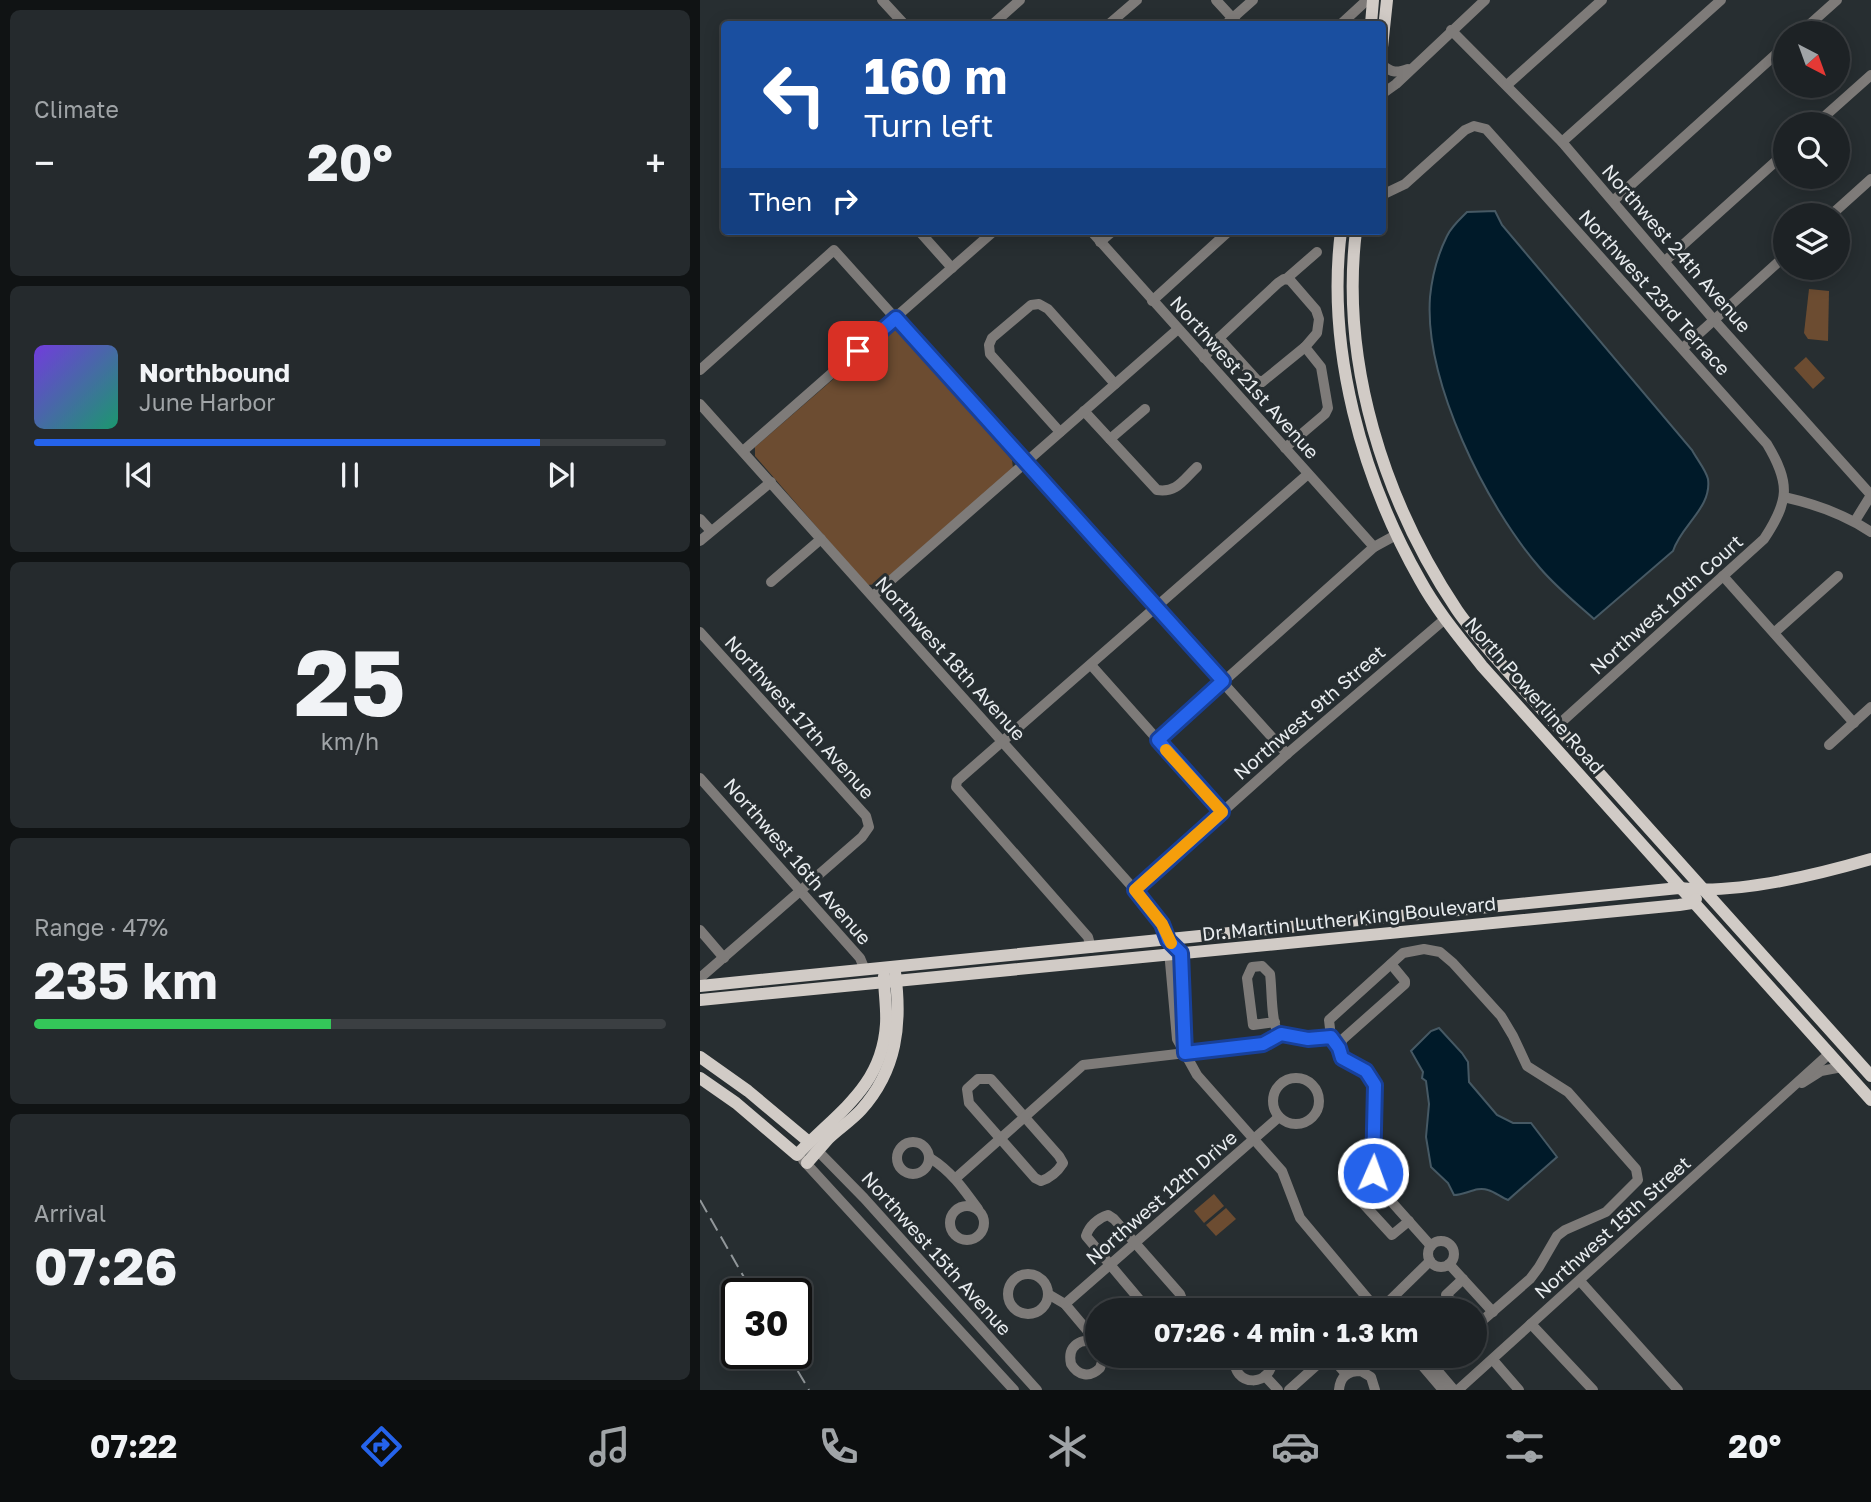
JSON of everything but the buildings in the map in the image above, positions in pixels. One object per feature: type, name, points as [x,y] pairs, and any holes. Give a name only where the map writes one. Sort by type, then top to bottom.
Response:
[{"type":"main road","points":[[1370,0],[1371,21]]},
{"type":"main road","points":[[1385,21],[1387,0]]},
{"type":"main road","name":"North Powerline Road","points":[[1341,235],[1339,292],[1342,338],[1358,429],[1369,468],[1389,519],[1421,582],[1445,619],[1482,666],[1871,1100]]},
{"type":"main road","name":"North Powerline Road","points":[[1356,235],[1353,289],[1361,376],[1384,465],[1410,530],[1458,612],[1493,656],[1869,1074]]},
{"type":"main road","points":[[1342,338],[1350,349],[1359,354]]},
{"type":"main road","points":[[1344,359],[1352,364],[1361,376]]},
{"type":"main road","points":[[1389,519],[1410,530]]},
{"type":"main road","points":[[1396,535],[1407,537],[1420,547]]},
{"type":"main road","points":[[1521,710],[1536,719],[1557,726]]},
{"type":"main road","name":"Dr. Martin Luther King Boulevard","points":[[700,986],[1679,888],[1704,891],[1800,877],[1871,859]]},
{"type":"main road","points":[[1692,903],[1704,891]]},
{"type":"main road","name":"Dr. Martin Luther King Boulevard","points":[[700,1000],[1692,903]]},
{"type":"main road","points":[[700,1078],[736,1103],[802,1159],[869,1082],[881,1057],[886,1027],[889,968]]},
{"type":"main road","points":[[856,984],[864,977],[865,970]]},
{"type":"main road","points":[[1811,1033],[1831,1042],[1839,1040]]},
{"type":"main road","points":[[1830,1053],[1843,1056],[1869,1074]]},
{"type":"main road","points":[[700,1057],[748,1090],[814,1146]]},
{"type":"street","points":[[882,0],[901,21]]},
{"type":"street","points":[[996,21],[1020,0]]},
{"type":"street","points":[[1113,21],[1137,0]]},
{"type":"street","points":[[1216,0],[1231,21]]},
{"type":"street","points":[[1234,21],[1253,0]]},
{"type":"street","points":[[1345,21],[1370,0]]},
{"type":"street","points":[[1386,91],[1485,0]]},
{"type":"street","points":[[1507,85],[1602,0]]},
{"type":"street","points":[[1562,142],[1721,0]]},
{"type":"street","points":[[1813,21],[1837,0]]},
{"type":"street","name":"Northwest 24th Avenue","points":[[1451,30],[1562,142],[1714,320],[1871,495]]},
{"type":"street","points":[[1612,201],[1773,57]]},
{"type":"street","points":[[1386,68],[1391,72],[1398,72],[1412,67]]},
{"type":"street","points":[[1829,112],[1871,75]]},
{"type":"street","name":"Northwest 23rd Terrace","points":[[1386,193],[1405,184],[1465,130],[1474,126],[1486,129],[1767,444],[1781,467],[1784,497]]},
{"type":"street","points":[[1665,261],[1773,164]]},
{"type":"street","points":[[1844,203],[1871,179]]},
{"type":"street","points":[[923,235],[952,268]]},
{"type":"street","points":[[743,451],[989,235]]},
{"type":"street","name":"Northwest 21st Avenue","points":[[1094,235],[1374,547]]},
{"type":"street","points":[[1100,242],[1108,235]]},
{"type":"street","points":[[1152,300],[1225,235]]},
{"type":"street","points":[[700,370],[834,250],[1287,754]]},
{"type":"street","points":[[1201,355],[1211,341],[1219,338],[1278,283],[1317,252]]},
{"type":"street","points":[[1683,348],[1773,267]]},
{"type":"street","points":[[1219,338],[1257,380],[1262,382],[1304,347],[1318,333],[1317,314],[1286,279]]},
{"type":"street","points":[[1060,432],[990,354],[989,345],[992,338],[1031,305],[1039,304],[1048,309],[1115,384]]},
{"type":"street","points":[[873,597],[1178,329]]},
{"type":"street","points":[[1285,448],[1325,414],[1328,408],[1321,367],[1304,347]]},
{"type":"street","name":"Northwest 18th Avenue","points":[[700,404],[1135,890],[1162,924],[1176,954],[1185,1053]]},
{"type":"street","points":[[1111,439],[1145,409]]},
{"type":"street","points":[[1084,411],[1157,490],[1174,489],[1197,467]]},
{"type":"street","points":[[1091,948],[1087,937],[957,787],[957,780],[1308,474]]},
{"type":"street","points":[[700,541],[771,482]]},
{"type":"street","points":[[1855,521],[1871,495]]},
{"type":"street","points":[[1784,497],[1817,505],[1855,521],[1871,532]]},
{"type":"street","name":"Northwest 10th Court","points":[[1557,726],[1764,539],[1779,516],[1784,497]]},
{"type":"street","points":[[700,519],[711,531]]},
{"type":"street","points":[[1158,740],[1374,547],[1396,535]]},
{"type":"street","points":[[771,582],[821,538]]},
{"type":"street","points":[[1723,576],[1854,723]]},
{"type":"street","points":[[1775,632],[1838,576]]},
{"type":"street","name":"Northwest 9th Street","points":[[1135,890],[1415,642],[1445,619]]},
{"type":"street","name":"Northwest 17th Avenue","points":[[700,632],[866,816],[869,827],[862,837],[801,891]]},
{"type":"street","points":[[1091,665],[1222,812]]},
{"type":"street","points":[[1829,745],[1871,707]]},
{"type":"street","name":"Northwest 16th Avenue","points":[[700,778],[860,958],[865,970]]},
{"type":"street","points":[[700,978],[801,891]]},
{"type":"street","points":[[700,930],[724,958]]},
{"type":"street","points":[[1431,1246],[1373,1181],[1375,1085],[1366,1071],[1342,1058],[1331,1037],[1329,1020],[1403,953],[1424,949],[1440,952],[1453,963],[1506,1023],[1527,1066],[1569,1092],[1638,1174],[1638,1180],[1632,1188],[1606,1212],[1557,1236],[1530,1279],[1487,1317]]},
{"type":"street","points":[[1339,1048],[1343,1039],[1405,984],[1391,964]]},
{"type":"street","points":[[1275,1022],[1253,1025],[1247,978],[1252,967],[1262,967],[1270,974],[1276,1028],[1281,1034]]},
{"type":"street","points":[[956,1178],[1083,1065],[1263,1044],[1281,1034],[1308,1039],[1331,1037]]},
{"type":"street","points":[[1185,1053],[1197,1075],[1282,1171],[1300,1218],[1308,1230],[1368,1298]]},
{"type":"street","name":"Northwest 15th Street","points":[[1456,1390],[1493,1360],[1830,1053]]},
{"type":"street","name":"Northwest 15th Street","points":[[1789,1090],[1821,1071],[1842,1067]]},
{"type":"street","points":[[1298,1078],[1312,1084],[1317,1090],[1319,1105],[1312,1117],[1306,1122],[1292,1124],[1279,1117],[1273,1103],[1277,1088],[1282,1082],[1298,1078]]},
{"type":"street","points":[[978,1079],[991,1079],[1025,1116],[1063,1163],[1047,1179],[1041,1181],[1035,1178],[969,1103],[967,1090],[978,1079]]},
{"type":"street","name":"Northwest 12th Drive","points":[[1065,1304],[1279,1117]]},
{"type":"street","name":"Northwest 15th Avenue","points":[[814,1146],[1033,1386]]},
{"type":"street","points":[[930,1158],[956,1178],[982,1215]]},
{"type":"street","name":"Northwest 15th Avenue","points":[[802,1159],[884,1245],[1014,1390]]},
{"type":"street","points":[[1373,1173],[1364,1172],[1348,1187],[1392,1236],[1409,1221]]},
{"type":"street","points":[[1138,1298],[1086,1236],[1088,1230],[1101,1217],[1108,1214],[1182,1298]]},
{"type":"street","points":[[1442,1241],[1450,1245],[1454,1253],[1449,1264],[1444,1266],[1433,1263],[1428,1254],[1431,1246],[1442,1241]]},
{"type":"street","points":[[884,1245],[890,1242],[899,1245],[931,1279],[939,1281]]},
{"type":"street","points":[[1393,1298],[1406,1292],[1433,1263]]},
{"type":"street","points":[[1449,1264],[1493,1312]]},
{"type":"street","points":[[1048,1294],[1041,1309],[1028,1314],[1014,1308],[1008,1296],[1014,1280],[1027,1274],[1034,1275],[1044,1281],[1048,1294],[1065,1304],[1085,1328]]},
{"type":"street","points":[[1449,1298],[1446,1295],[1463,1279]]},
{"type":"street","points":[[1580,1281],[1678,1390]]},
{"type":"street","points":[[1531,1324],[1593,1390]]},
{"type":"street","points":[[1085,1341],[1077,1343],[1070,1352],[1071,1364],[1079,1373],[1091,1374],[1100,1368]]},
{"type":"street","points":[[1493,1360],[1519,1390]]},
{"type":"street","points":[[1235,1368],[1244,1378],[1257,1380],[1265,1376],[1271,1368]]},
{"type":"street","points":[[1289,1390],[1315,1368]]},
{"type":"street","points":[[1340,1368],[1346,1374]]},
{"type":"street","points":[[1424,1368],[1443,1390]]},
{"type":"street","points":[[1436,1368],[1456,1390]]},
{"type":"street","points":[[1339,1390],[1346,1374],[1354,1371],[1367,1373],[1376,1390]]},
{"type":"street","points":[[1265,1376],[1278,1390]]},
{"type":"street","points":[[1020,1390],[1033,1386]]},
{"type":"shaded area","points":[[1809,289],[1829,291],[1828,341],[1808,339],[1804,333]]},
{"type":"shaded area","points":[[891,329],[900,331],[1012,460],[1013,468],[880,584],[867,585],[755,456],[755,447]]},
{"type":"shaded area","points":[[1806,357],[1825,378],[1813,389],[1794,368]]},
{"type":"shaded area","points":[[1214,1194],[1224,1206],[1204,1223],[1194,1211]]},
{"type":"shaded area","points":[[1226,1208],[1236,1219],[1216,1236],[1206,1225]]},
{"type":"water","points":[[1495,211],[1502,225],[1692,450],[1708,479],[1708,489],[1701,508],[1682,533],[1673,551],[1594,619],[1540,568],[1499,511],[1462,441],[1437,366],[1431,330],[1430,297],[1441,250],[1451,229],[1467,212]]},
{"type":"water","points":[[1439,1028],[1468,1062],[1469,1082],[1497,1115],[1513,1123],[1531,1123],[1557,1157],[1508,1200],[1484,1189],[1454,1195],[1448,1183],[1431,1167],[1426,1137],[1429,1104],[1426,1081],[1422,1078],[1423,1072],[1411,1051],[1431,1031]]},
{"type":"railway","points":[[700,1200],[744,1278]]},
{"type":"railway","points":[[797,1369],[809,1390]]},
{"type":"slow traffic","points":[[1166,750],[1222,812],[1135,890],[1162,924],[1171,943]]},
{"type":"route","points":[[858,351],[896,318],[1223,681],[1158,740],[1222,812],[1135,890],[1162,924],[1168,940],[1181,953],[1185,1053],[1263,1044],[1281,1034],[1308,1039],[1331,1037],[1342,1058],[1366,1071],[1375,1085],[1373,1173]]}]
